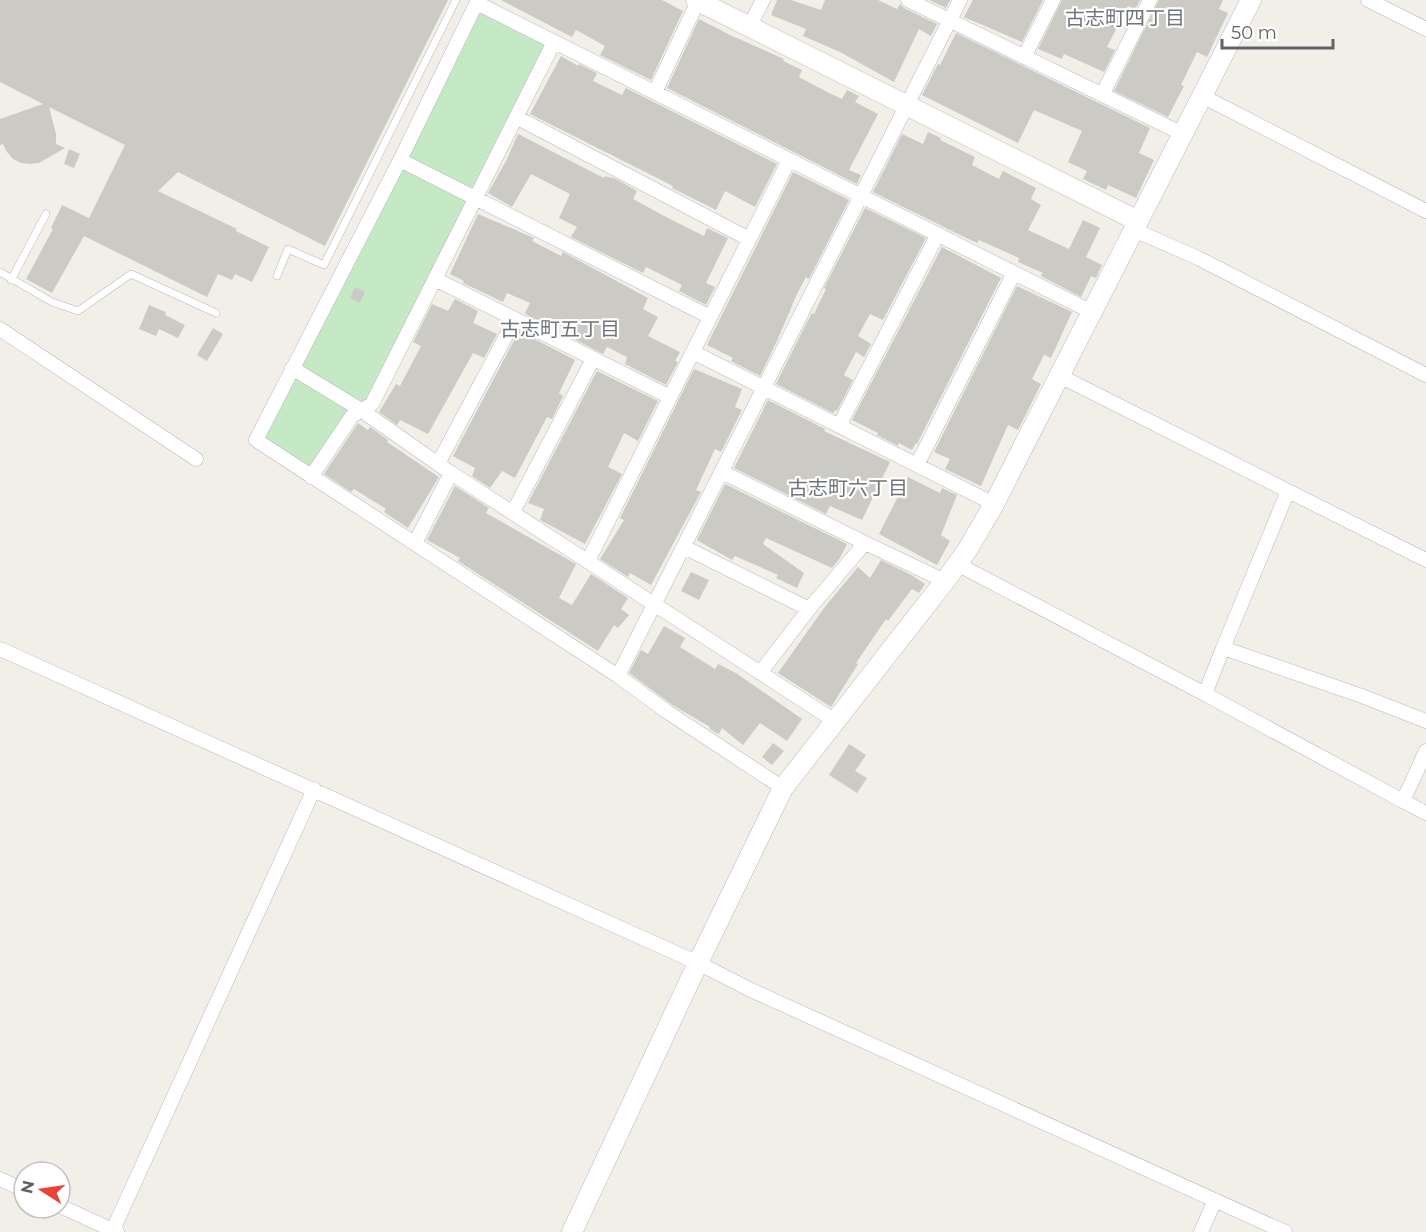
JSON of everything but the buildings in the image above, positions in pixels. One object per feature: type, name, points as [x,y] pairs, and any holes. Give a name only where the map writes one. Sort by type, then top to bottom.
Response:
[{"type":"street","points":[[749,27],[763,0]]},
{"type":"street","points":[[908,0],[1183,134]]},
{"type":"street","points":[[618,676],[960,0]]},
{"type":"street","points":[[1024,57],[1053,0]]},
{"type":"street","points":[[1102,95],[1150,0]]},
{"type":"street","points":[[572,1232],[783,788],[945,581],[994,504],[1251,0]]},
{"type":"street","points":[[1368,0],[1426,29]]},
{"type":"street","points":[[783,788],[666,711],[618,676],[256,440],[400,160],[478,1],[554,42],[1092,312]]},
{"type":"street","points":[[655,92],[697,1],[907,106],[1426,375]]},
{"type":"street","points":[[311,477],[352,416],[372,404],[554,42]]},
{"type":"street","points":[[1202,96],[1426,211]]},
{"type":"street","points":[[516,117],[749,240]]},
{"type":"street","points":[[400,160],[710,317]]},
{"type":"street","points":[[588,561],[789,160]]},
{"type":"street","points":[[839,426],[938,234]]},
{"type":"street","points":[[917,465],[1014,273]]},
{"type":"street","points":[[435,279],[670,397]]},
{"type":"street","points":[[438,464],[515,319]]},
{"type":"street","points":[[0,329],[196,459]]},
{"type":"street","points":[[693,352],[994,504]]},
{"type":"street","points":[[513,512],[593,358]]},
{"type":"street","points":[[292,368],[361,410],[451,473],[835,722]]},
{"type":"street","points":[[1060,376],[1426,560]]},
{"type":"street","points":[[722,472],[945,581]]},
{"type":"street","points":[[415,543],[451,473]]},
{"type":"street","points":[[1205,694],[1288,491]]},
{"type":"street","points":[[760,673],[809,609],[865,543]]},
{"type":"street","points":[[684,547],[809,609]]},
{"type":"street","points":[[957,564],[1426,813]]},
{"type":"street","points":[[1223,648],[1362,696],[1426,721]]},
{"type":"street","points":[[0,649],[698,963],[752,990],[1285,1232]]},
{"type":"street","points":[[1403,801],[1426,751]]},
{"type":"street","points":[[72,1212],[114,1231],[314,789]]},
{"type":"street","points":[[1201,1232],[1215,1200]]},
{"type":"lane","points":[[277,276],[288,249],[324,266],[456,0]]},
{"type":"lane","points":[[11,280],[46,214]]},
{"type":"lane","points":[[0,272],[52,302],[78,311],[131,274],[216,313]]},
{"type":"green space","points":[[472,2],[550,42],[366,402],[350,412],[304,481],[249,443]]},
{"type":"district","name":"古志町四丁目","points":[[1125,18]]},
{"type":"district","name":"古志町五丁目","points":[[560,329]]},
{"type":"district","name":"古志町六丁目","points":[[848,488]]}]
